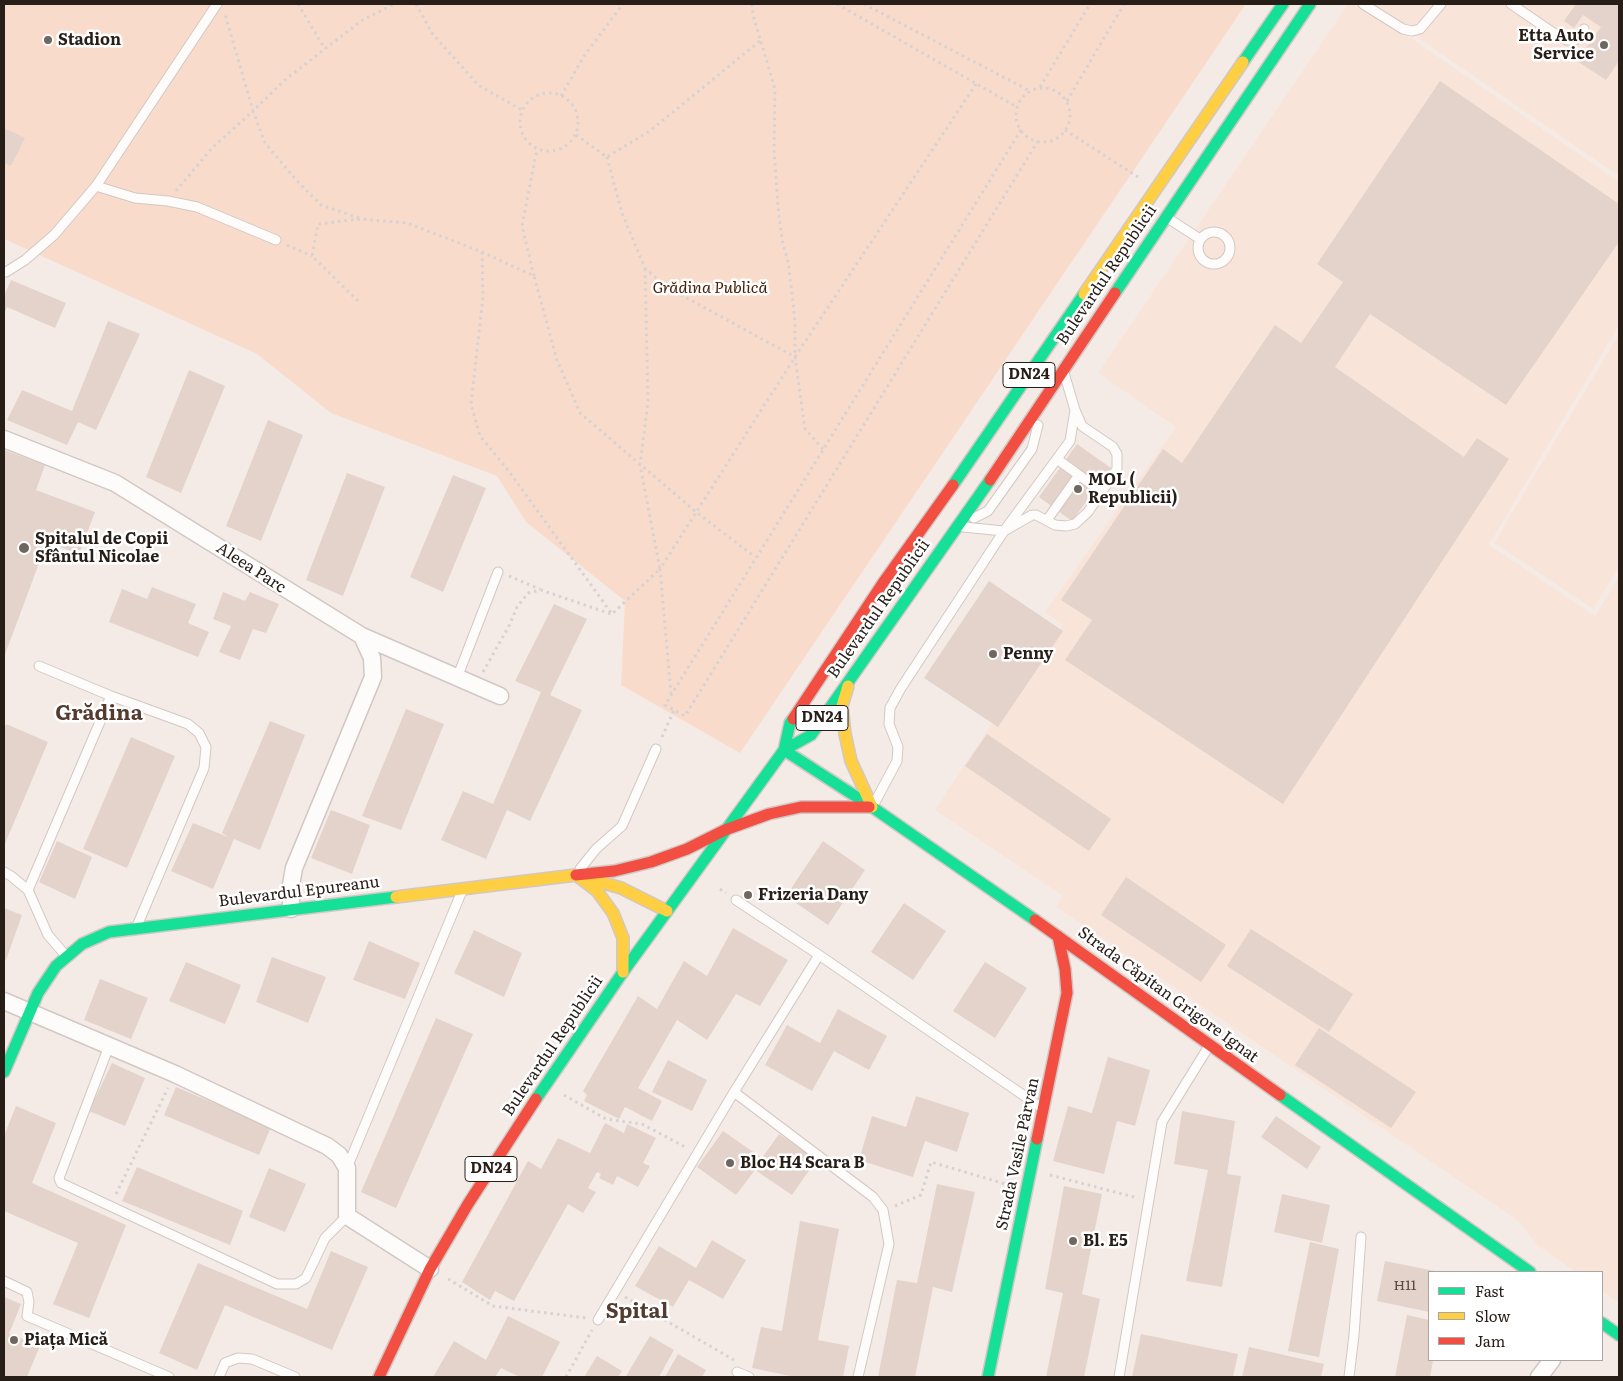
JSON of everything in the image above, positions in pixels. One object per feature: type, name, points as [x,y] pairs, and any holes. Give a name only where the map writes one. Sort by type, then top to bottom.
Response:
[{"type":"main road","name":"Bulevardul Republicii","points":[[379,1377],[430,1269],[468,1204],[546,1084],[623,972],[784,750],[790,723],[883,583],[965,469],[1282,4]]},
{"type":"main road","name":"Bulevardul Republicii","points":[[784,750],[811,735],[958,527],[1310,4]]},
{"type":"main road","points":[[576,875],[614,871],[651,862],[725,830],[768,814],[801,807],[872,807],[851,761],[845,734],[842,706],[852,676]]},
{"type":"main road","name":"Strada Căpitan Grigore Ignat","points":[[784,750],[872,807],[1058,936],[1529,1271]]},
{"type":"main road","points":[[576,875],[597,891],[613,913],[623,938],[623,972]]},
{"type":"main road","name":"Bulevardul Epureanu","points":[[4,1072],[38,993],[56,966],[82,944],[109,932],[576,875],[621,888],[667,911]]},
{"type":"main road","name":"Strada Vasile Pârvan","points":[[988,1377],[1067,993],[1065,969],[1058,936]]},
{"type":"main road","points":[[1603,1324],[1619,1335]]},
{"type":"street","name":"Aleea Parc","points":[[4,439],[115,483],[362,636],[500,696]]},
{"type":"street","points":[[291,909],[291,885],[294,868],[373,677],[372,658],[362,636]]},
{"type":"street","points":[[4,1001],[175,1074],[327,1146],[338,1155],[347,1168],[347,1216],[430,1269]]},
{"type":"street","points":[[1539,1377],[1551,1361]]},
{"type":"lane","points":[[4,272],[25,260],[54,235],[96,186],[217,4]]},
{"type":"lane","points":[[1363,4],[1403,29],[1412,31],[1420,29],[1441,4]]},
{"type":"lane","points":[[1512,4],[1555,34],[1567,40],[1575,40],[1584,29]]},
{"type":"lane","points":[[96,186],[135,198],[168,201],[197,207],[276,240]]},
{"type":"lane","points":[[1165,217],[1200,239]]},
{"type":"lane","points":[[958,527],[1004,532],[1032,515],[1055,524],[1066,526],[1075,524],[1088,512],[1117,470],[1117,454],[1112,447],[1082,426],[1075,410],[1064,370]]},
{"type":"lane","points":[[958,527],[988,511],[1032,449],[1044,399]]},
{"type":"lane","points":[[872,807],[897,761],[898,747],[889,724],[890,708],[901,688],[1004,532],[1070,441],[1075,410]]},
{"type":"lane","points":[[1058,459],[1102,492]]},
{"type":"lane","points":[[1047,520],[1079,475]]},
{"type":"lane","points":[[457,678],[498,572]]},
{"type":"lane","points":[[39,666],[111,696],[188,724],[199,733],[206,746],[204,768],[136,928]]},
{"type":"lane","points":[[28,890],[111,696]]},
{"type":"lane","points":[[576,875],[596,849],[622,826],[656,749]]},
{"type":"lane","points":[[4,872],[28,890],[48,935],[67,957]]},
{"type":"lane","points":[[347,1168],[464,889]]},
{"type":"lane","points":[[736,900],[1043,1108]]},
{"type":"lane","points":[[598,1320],[734,1092],[819,955]]},
{"type":"lane","points":[[109,1046],[59,1178],[61,1183],[277,1284],[296,1284],[306,1278],[325,1238],[347,1216]]},
{"type":"lane","points":[[1119,1377],[1162,1122],[1210,1046]]},
{"type":"lane","points":[[734,1092],[873,1197],[883,1210],[889,1244],[858,1377]]},
{"type":"lane","points":[[1349,1377],[1361,1237]]},
{"type":"lane","points":[[4,1282],[27,1292],[29,1302],[27,1316],[169,1377]]},
{"type":"lane","points":[[219,1377],[225,1363],[238,1358],[252,1359],[295,1377]]},
{"type":"lane","points":[[737,1372],[749,1377]]},
{"type":"path","points":[[298,4],[325,49]]},
{"type":"path","points":[[168,201],[211,149],[286,79],[361,21],[394,4]]},
{"type":"path","points":[[416,4],[432,33],[478,85],[522,110]]},
{"type":"path","points":[[562,96],[584,56],[623,4]]},
{"type":"path","points":[[752,4],[753,15],[775,89],[774,149],[778,206],[792,293],[795,323],[795,357],[805,428],[823,449]]},
{"type":"path","points":[[837,4],[1017,107]]},
{"type":"path","points":[[864,4],[1030,91]]},
{"type":"path","points":[[1039,88],[1090,4]]},
{"type":"path","points":[[1067,101],[1124,4]]},
{"type":"path","points":[[225,13],[252,110],[266,143],[297,181],[321,205],[360,219]]},
{"type":"path","points":[[607,157],[651,130],[761,40]]},
{"type":"path","points":[[612,614],[660,569],[795,357],[976,84]]},
{"type":"path","points":[[1039,88],[1055,90],[1067,101],[1070,116],[1065,130],[1053,140],[1038,141],[1025,135],[1017,123],[1017,107],[1024,95],[1030,91],[1039,88]]},
{"type":"path","points":[[543,93],[562,96],[575,108],[578,117],[576,135],[564,148],[555,152],[537,149],[523,137],[520,128],[522,110],[527,102],[543,93]]},
{"type":"path","points":[[1021,130],[665,705],[685,716],[1038,141]]},
{"type":"path","points":[[1065,130],[1157,188]]},
{"type":"path","points":[[576,135],[607,157],[622,213],[645,268],[648,401],[640,465],[660,569],[671,695]]},
{"type":"path","points":[[537,149],[522,226],[558,360],[580,413],[696,512],[756,558]]},
{"type":"path","points":[[312,256],[318,224],[360,219],[407,223],[482,252],[534,276]]},
{"type":"path","points":[[276,240],[312,256],[358,301]]},
{"type":"path","points":[[482,252],[483,297],[472,404],[480,436],[508,470],[612,614]]},
{"type":"path","points":[[645,268],[665,286],[795,357]]},
{"type":"path","points":[[498,572],[541,590],[612,614]]},
{"type":"path","points":[[475,686],[510,626],[517,607],[528,593],[541,590]]},
{"type":"path","points":[[656,749],[674,710]]},
{"type":"path","points":[[110,1206],[175,1074]]},
{"type":"path","points":[[546,1084],[606,1119],[642,1124],[698,1154]]},
{"type":"path","points":[[883,1210],[921,1195],[931,1162],[1026,1190]]},
{"type":"path","points":[[1030,1169],[1148,1200]]},
{"type":"path","points":[[430,1269],[493,1306],[598,1320],[566,1377]]},
{"type":"path","points":[[615,1291],[736,1361],[737,1372]]},
{"type":"shaded area","points":[[1348,4],[1362,4],[1619,182],[1619,325],[1489,545],[1595,616],[1619,577],[1619,1303],[1603,1292],[1603,1271],[1575,1271],[1537,1245],[1520,1222],[1056,907],[1063,896],[935,810],[986,732],[1063,625],[1045,612],[1176,427],[1098,373]]},
{"type":"shaded area","points":[[1369,4],[1619,4],[1619,176]]},
{"type":"shaded area","points":[[1619,334],[1619,567],[1593,609],[1494,543]]},
{"type":"green space","name":"Grădina Publică","points":[[4,4],[1246,4],[740,753],[621,685],[625,601],[526,522],[497,476],[331,413],[257,354],[4,239]]},
{"type":"building","name":"Etta Auto Service","points":[[1576,4],[1619,4],[1619,61],[1606,80],[1577,61],[1601,27],[1583,15],[1574,28],[1564,21]]},
{"type":"building","points":[[1440,81],[1619,204],[1619,242],[1506,405],[1370,314],[1335,367],[1464,457],[1477,438],[1509,459],[1283,804],[1065,660],[1092,620],[1061,600],[1163,449],[1182,463],[1275,325],[1301,343],[1343,282],[1317,264]]},
{"type":"building","points":[[4,128],[25,138],[11,166],[4,163]]},
{"type":"building","points":[[11,280],[66,303],[55,328],[7,307],[4,314],[4,296]]},
{"type":"building","points":[[108,321],[140,334],[96,430],[78,422],[67,445],[7,420],[22,390],[72,411]]},
{"type":"building","points":[[189,370],[225,386],[181,493],[146,477]]},
{"type":"building","points":[[268,420],[303,435],[261,541],[226,526]]},
{"type":"building","points":[[1077,444],[1111,468],[1072,521],[1039,497]]},
{"type":"building","name":"Spitalul de Copii Sfântul Nicolae","points":[[4,450],[45,465],[36,490],[95,512],[79,554],[47,542],[4,657]]},
{"type":"building","points":[[347,473],[385,487],[343,596],[306,580]]},
{"type":"building","points":[[453,475],[486,488],[443,592],[410,577]]},
{"type":"building","name":"Penny","points":[[989,581],[1063,631],[998,727],[924,678]]},
{"type":"building","points":[[152,587],[196,604],[188,623],[209,632],[198,657],[109,622],[122,589],[147,599]]},
{"type":"building","points":[[223,592],[245,601],[250,592],[279,604],[266,633],[253,629],[240,660],[219,652],[231,626],[213,619]]},
{"type":"building","points":[[554,604],[587,619],[550,695],[582,710],[530,821],[507,810],[486,859],[441,840],[463,791],[493,804],[541,692],[515,681]]},
{"type":"building","points":[[406,709],[444,724],[401,830],[362,816]]},
{"type":"building","points":[[270,721],[305,735],[260,850],[234,839],[213,889],[171,871],[193,823],[228,837],[222,833]]},
{"type":"building","points":[[6,724],[48,742],[4,846],[4,730]]},
{"type":"building","points":[[987,734],[1111,819],[1089,851],[965,766]]},
{"type":"building","points":[[131,737],[175,756],[127,868],[83,849]]},
{"type":"building","points":[[331,810],[370,825],[352,874],[311,858]]},
{"type":"building","points":[[57,841],[92,857],[75,899],[39,882]]},
{"type":"building","points":[[823,841],[865,870],[828,925],[786,896]]},
{"type":"building","points":[[1126,877],[1226,945],[1201,982],[1101,915]]},
{"type":"building","name":"Frizeria Dany","points":[[747,888],[755,894],[748,903],[741,896]]},
{"type":"building","points":[[904,903],[946,931],[913,980],[871,952]]},
{"type":"building","points":[[4,908],[22,915],[6,960],[4,959]]},
{"type":"building","points":[[733,928],[788,960],[760,1006],[736,994],[707,1040],[677,1020],[638,1088],[662,1101],[652,1121],[625,1107],[619,1119],[584,1101],[587,1095],[583,1091],[638,996],[657,1009],[684,961],[707,976]]},
{"type":"building","points":[[1251,929],[1353,994],[1329,1032],[1227,966]]},
{"type":"building","points":[[474,930],[522,953],[504,997],[454,973]]},
{"type":"building","points":[[369,941],[420,963],[405,999],[353,980]]},
{"type":"building","points":[[272,957],[326,977],[308,1023],[256,1002]]},
{"type":"building","points":[[186,962],[241,985],[225,1024],[169,1001]]},
{"type":"building","points":[[985,962],[1027,988],[995,1038],[953,1011]]},
{"type":"building","points":[[100,979],[148,998],[131,1039],[84,1020]]},
{"type":"building","points":[[838,1009],[887,1036],[869,1070],[834,1051],[812,1091],[765,1065],[787,1025],[820,1043]]},
{"type":"building","points":[[436,1018],[473,1034],[396,1208],[361,1192]]},
{"type":"building","points":[[1319,1028],[1416,1092],[1391,1128],[1295,1065]]},
{"type":"building","points":[[1108,1057],[1150,1070],[1135,1126],[1117,1121],[1104,1174],[1053,1161],[1068,1106],[1092,1113]]},
{"type":"building","points":[[668,1060],[707,1080],[692,1111],[652,1092]]},
{"type":"building","points":[[112,1063],[145,1078],[125,1126],[89,1111]]},
{"type":"building","points":[[176,1087],[271,1127],[259,1155],[164,1115]]},
{"type":"building","points":[[916,1096],[969,1113],[957,1152],[925,1141],[913,1177],[859,1160],[872,1116],[906,1127]]},
{"type":"building","points":[[16,1106],[56,1123],[32,1183],[126,1225],[89,1318],[53,1304],[78,1243],[4,1211],[4,1136]]},
{"type":"building","points":[[1182,1111],[1235,1121],[1227,1174],[1241,1176],[1222,1287],[1186,1281],[1208,1170],[1174,1164]]},
{"type":"building","points":[[1276,1116],[1321,1147],[1307,1169],[1261,1137]]},
{"type":"building","points":[[605,1123],[624,1133],[627,1124],[656,1138],[643,1163],[650,1166],[638,1187],[617,1176],[613,1185],[599,1178],[601,1174],[597,1172],[588,1188],[596,1192],[583,1213],[568,1204],[514,1301],[495,1291],[490,1300],[462,1282],[528,1161],[541,1169],[558,1138],[590,1153]]},
{"type":"building","points":[[723,1131],[762,1158],[779,1134],[817,1159],[792,1195],[755,1170],[736,1195],[697,1167]]},
{"type":"building","points":[[137,1167],[243,1211],[230,1245],[122,1201]]},
{"type":"building","points":[[269,1168],[306,1184],[285,1232],[249,1217]]},
{"type":"building","points":[[937,1184],[975,1192],[952,1292],[933,1287],[915,1377],[878,1377],[897,1280],[917,1283]]},
{"type":"building","name":"Bl. E5","points":[[1064,1186],[1102,1194],[1082,1294],[1100,1299],[1084,1377],[1046,1377],[1063,1293],[1045,1289]]},
{"type":"building","points":[[1282,1194],[1330,1205],[1322,1243],[1274,1232]]},
{"type":"building","points":[[800,1221],[839,1229],[818,1340],[849,1346],[843,1377],[795,1377],[752,1368],[761,1327],[782,1331]]},
{"type":"building","points":[[712,1240],[746,1260],[723,1299],[689,1280],[673,1307],[635,1286],[659,1246],[696,1268]]},
{"type":"building","points":[[1310,1242],[1339,1249],[1319,1357],[1288,1351]]},
{"type":"building","points":[[331,1251],[368,1267],[332,1350],[225,1305],[197,1370],[159,1353],[198,1263],[307,1309]]},
{"type":"building","points":[[1385,1261],[1435,1271],[1428,1271],[1428,1312],[1377,1301]]},
{"type":"building","name":"Piața Mică","points":[[4,1297],[21,1304],[9,1334],[40,1346],[27,1377],[4,1377]]},
{"type":"building","points":[[1407,1315],[1428,1320],[1428,1361],[1433,1361],[1430,1377],[1395,1377]]},
{"type":"building","points":[[508,1316],[560,1342],[542,1377],[520,1377],[501,1368],[495,1377],[433,1377],[454,1341],[486,1360]]},
{"type":"building","points":[[1141,1334],[1238,1354],[1233,1377],[1132,1377]]},
{"type":"building","points":[[650,1336],[674,1350],[659,1377],[627,1377],[626,1376]]},
{"type":"building","points":[[1249,1347],[1324,1364],[1321,1377],[1242,1377]]},
{"type":"building","points":[[678,1354],[706,1370],[702,1377],[665,1377]]},
{"type":"building","points":[[597,1356],[622,1371],[618,1377],[584,1377]]},
{"type":"traffic: fast","points":[[1243,62],[1283,4]]},
{"type":"traffic: fast","points":[[1115,293],[1310,4]]},
{"type":"traffic: fast","points":[[953,485],[1084,294]]},
{"type":"traffic: fast","points":[[784,750],[811,735],[990,480]]},
{"type":"traffic: fast","points":[[536,1099],[623,972],[784,750],[790,723],[793,719]]},
{"type":"traffic: fast","points":[[784,750],[872,807],[1035,920]]},
{"type":"traffic: fast","points":[[4,1072],[38,993],[56,966],[82,944],[109,932],[396,897]]},
{"type":"traffic: fast","points":[[1280,1095],[1529,1271]]},
{"type":"traffic: fast","points":[[988,1377],[1037,1139]]},
{"type":"traffic: fast","points":[[1603,1324],[1619,1335]]},
{"type":"traffic: slow","points":[[1084,294],[1243,62]]},
{"type":"traffic: slow","points":[[848,686],[842,706],[845,734],[851,761],[872,807],[869,807]]},
{"type":"traffic: slow","points":[[396,897],[576,875],[621,888],[667,911]]},
{"type":"traffic: slow","points":[[576,875],[597,891],[613,913],[623,938],[623,972]]},
{"type":"traffic: jam","points":[[990,480],[1115,293]]},
{"type":"traffic: jam","points":[[793,719],[883,583],[953,485]]},
{"type":"traffic: jam","points":[[576,875],[614,871],[651,862],[687,849],[725,830],[769,814],[801,807],[869,807]]},
{"type":"traffic: jam","points":[[1035,920],[1280,1095]]},
{"type":"traffic: jam","points":[[1037,1139],[1067,993],[1065,969],[1058,936]]},
{"type":"traffic: jam","points":[[379,1377],[430,1269],[468,1204],[536,1099]]},
{"type":"place","name":"Stadion","points":[[48,40]]},
{"type":"place","name":"Etta Auto Service","points":[[1604,45]]},
{"type":"place","name":"MOL ( Republicii)","points":[[1078,489]]},
{"type":"place","name":"Spitalul de Copii Sfântul Nicolae","points":[[24,548]]},
{"type":"place","name":"Penny","points":[[993,654]]},
{"type":"place","name":"Frizeria Dany","points":[[748,895]]},
{"type":"place","name":"Bloc H4 Scara B","points":[[730,1163]]},
{"type":"place","name":"Bl. E5","points":[[1073,1241]]},
{"type":"place","name":"Piața Mică","points":[[14,1340]]},
{"type":"district","name":"Grădina","points":[[99,714]]},
{"type":"district","name":"Spital","points":[[637,1312]]}]
